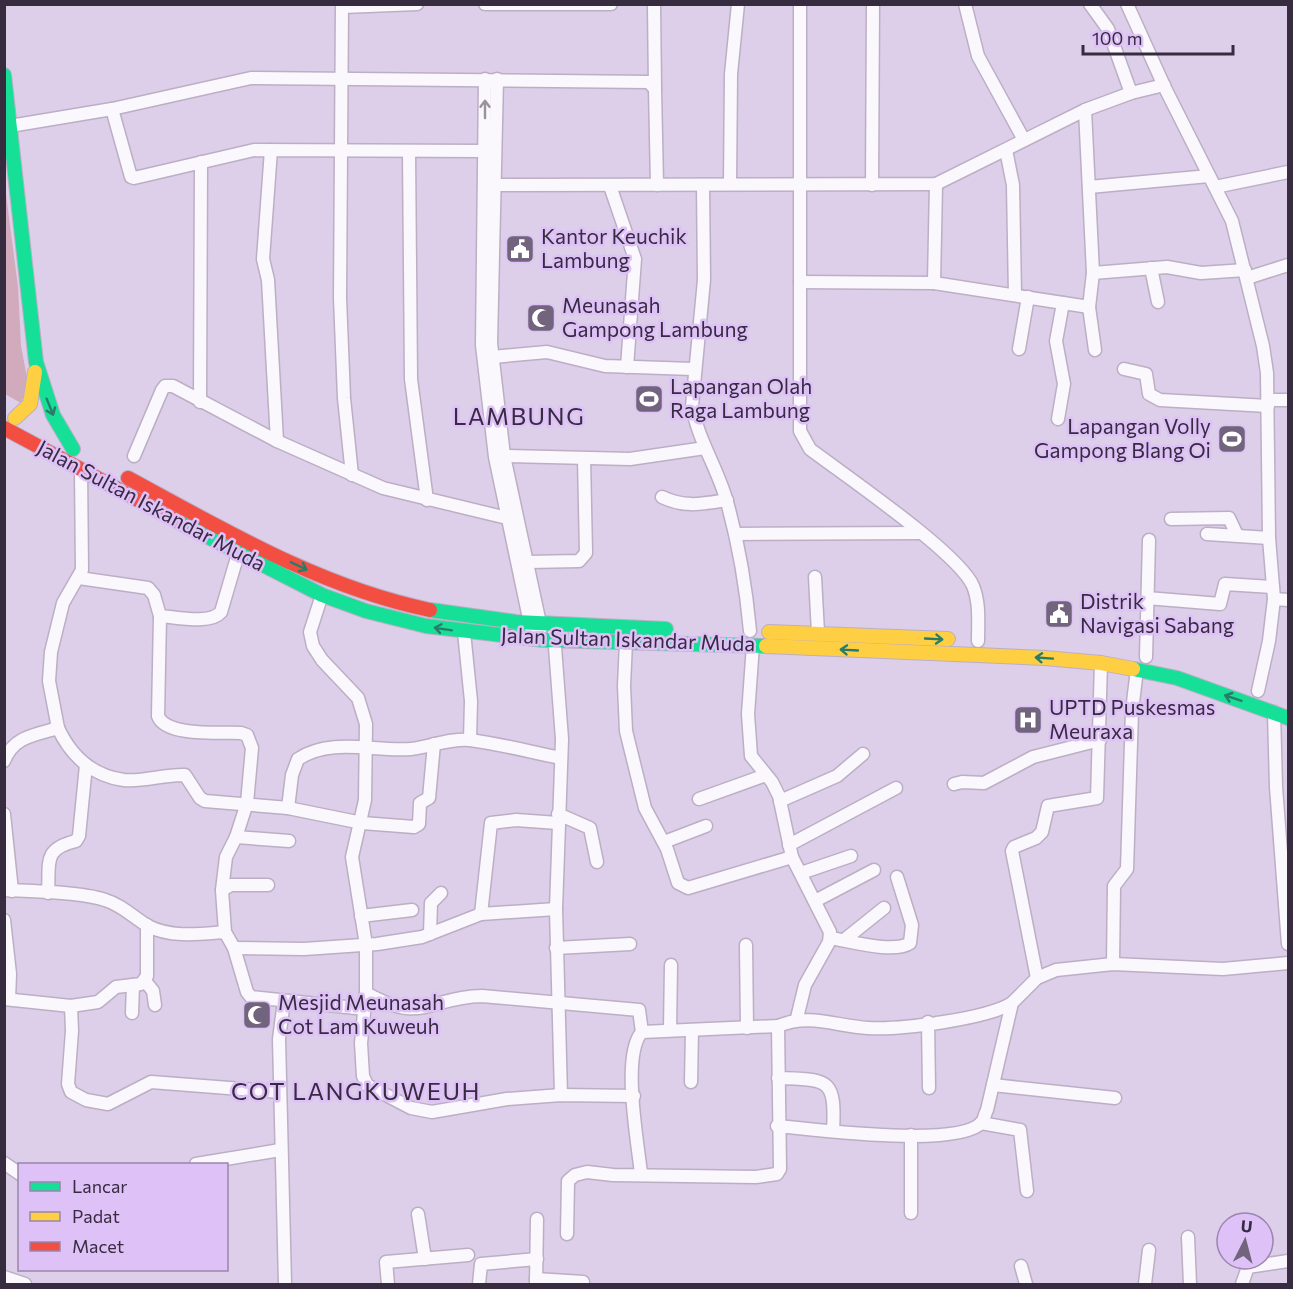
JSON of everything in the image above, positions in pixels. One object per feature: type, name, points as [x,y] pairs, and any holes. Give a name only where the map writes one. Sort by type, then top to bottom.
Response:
[{"type":"main road","points":[[4,75],[36,362],[53,415],[73,449]]},
{"type":"main road","points":[[8,420],[30,404],[36,362]]},
{"type":"main road","name":"Jalan Sultan Iskandar Muda","points":[[8,420],[93,460]]},
{"type":"main road","name":"Jalan Sultan Iskandar Muda","points":[[8,420],[81,468],[237,555],[322,594],[395,619],[464,632],[544,640],[753,645],[1046,657],[1101,663],[1141,663],[1288,718]]},
{"type":"main road","name":"Jalan Sultan Iskandar Muda","points":[[114,470],[245,540],[327,580],[369,595],[428,609],[542,625],[681,629]]},
{"type":"main road","name":"Jalan Sultan Iskandar Muda","points":[[744,631],[1045,644],[1224,680]]},
{"type":"street","points":[[352,475],[344,398],[340,298],[343,6],[417,4]]},
{"type":"street","points":[[484,4],[611,4]]},
{"type":"street","points":[[654,4],[657,185]]},
{"type":"street","points":[[730,184],[731,74],[738,4]]},
{"type":"street","points":[[800,4],[800,431],[810,449],[920,533],[969,578],[978,603],[978,641]]},
{"type":"street","points":[[872,185],[873,4]]},
{"type":"street","points":[[965,4],[978,56],[1024,140]]},
{"type":"street","points":[[1090,4],[1114,43],[1131,93]]},
{"type":"street","points":[[1127,4],[1164,85],[1232,221],[1263,346],[1268,403],[1269,538],[1274,593],[1269,641],[1257,691]]},
{"type":"street","points":[[491,79],[484,151],[489,185],[494,416],[542,625],[562,739],[556,909],[561,1095]]},
{"type":"street","points":[[491,79],[482,345],[507,518],[542,625],[544,640]]},
{"type":"street","points":[[10,126],[112,109],[236,80],[639,81],[649,82],[655,89]]},
{"type":"street","points":[[489,185],[936,184],[1085,110],[1131,93],[1164,85]]},
{"type":"street","points":[[112,109],[131,177],[134,178],[239,152],[271,150],[484,151]]},
{"type":"street","points":[[1085,110],[1093,273],[1089,307],[1095,350]]},
{"type":"street","points":[[271,150],[262,259],[268,280],[277,441]]},
{"type":"street","points":[[1005,150],[1013,194],[1015,295]]},
{"type":"street","points":[[409,152],[411,379],[427,500]]},
{"type":"street","points":[[200,402],[201,162]]},
{"type":"street","points":[[1089,187],[1212,181],[1288,172]]},
{"type":"street","points":[[934,283],[936,184]]},
{"type":"street","points":[[703,185],[704,280],[693,369],[692,406],[705,448],[727,500],[735,534],[744,576],[744,631]]},
{"type":"street","points":[[610,186],[635,259],[627,367]]},
{"type":"street","points":[[1093,273],[1167,267],[1201,273],[1246,274],[1288,265]]},
{"type":"street","points":[[1151,268],[1158,302]]},
{"type":"street","points":[[800,282],[934,283],[1089,307]]},
{"type":"street","points":[[1019,349],[1028,297]]},
{"type":"street","points":[[1058,419],[1064,384],[1056,341],[1063,303]]},
{"type":"street","points":[[492,357],[547,352],[605,366],[693,369]]},
{"type":"street","points":[[1124,369],[1146,374],[1149,394],[1160,400],[1268,403],[1288,400]]},
{"type":"street","points":[[134,456],[165,386],[173,386],[277,441],[352,475],[427,500],[507,518]]},
{"type":"street","points":[[504,456],[584,459],[644,458],[705,448]]},
{"type":"street","points":[[528,562],[579,561],[586,554],[584,459]]},
{"type":"street","points":[[81,468],[82,570],[63,603],[51,652],[49,681],[58,729],[75,757],[86,765],[125,780],[185,775],[202,799],[229,804],[247,803],[288,808],[362,823],[417,827],[420,803],[429,798],[434,744]]},
{"type":"street","points":[[662,497],[677,504],[694,506],[727,500]]},
{"type":"street","points":[[1171,519],[1229,518],[1238,535]]},
{"type":"street","points":[[735,534],[920,533]]},
{"type":"street","points":[[1207,534],[1269,538]]},
{"type":"street","points":[[1113,964],[1114,886],[1128,869],[1132,711],[1141,663],[1149,540]]},
{"type":"street","points":[[160,616],[217,616],[221,612],[237,555]]},
{"type":"street","points":[[79,578],[148,588],[154,596],[160,616],[158,704],[160,722],[171,729],[247,735],[252,748],[247,803],[236,837],[226,857],[222,890],[225,932],[234,948],[247,992],[251,997],[365,1009]]},
{"type":"street","points":[[815,578],[818,633]]},
{"type":"street","points":[[1147,598],[1220,604],[1225,584],[1274,593],[1288,600]]},
{"type":"street","points":[[322,594],[310,632],[313,646],[322,660],[358,698],[366,724],[365,800],[362,823],[352,857],[366,945],[366,993],[361,1043],[363,1076],[367,1085],[411,1108],[432,1112],[507,1099],[561,1095],[634,1096]]},
{"type":"street","points":[[464,632],[471,701],[470,740]]},
{"type":"street","points":[[626,642],[624,686],[626,731],[645,808],[664,842],[678,883],[683,888],[790,851],[896,788]]},
{"type":"street","points":[[753,645],[748,739],[754,762],[772,782],[780,801],[790,851],[828,926],[830,938],[805,985],[797,1018]]},
{"type":"street","points":[[1037,978],[1012,851],[1014,847],[1036,838],[1042,832],[1048,806],[1096,798],[1100,740],[1101,663]]},
{"type":"street","points":[[1274,712],[1284,844],[1288,944]]},
{"type":"street","points":[[4,761],[12,745],[21,739],[58,729]]},
{"type":"street","points":[[288,808],[291,776],[298,759],[311,752],[338,746],[412,748],[451,740],[470,740],[561,758]]},
{"type":"street","points":[[954,784],[984,783],[1033,757],[1100,740]]},
{"type":"street","points":[[780,801],[837,776],[863,754]]},
{"type":"street","points":[[48,893],[52,852],[58,846],[76,841],[79,836],[86,765]]},
{"type":"street","points":[[699,799],[766,775]]},
{"type":"street","points":[[4,814],[8,890],[104,899],[124,908],[147,925],[179,934],[225,932]]},
{"type":"street","points":[[481,914],[490,823],[558,818],[590,828],[597,862]]},
{"type":"street","points":[[664,842],[706,826]]},
{"type":"street","points":[[236,837],[289,841]]},
{"type":"street","points":[[801,873],[851,856]]},
{"type":"street","points":[[815,901],[874,870]]},
{"type":"street","points":[[830,938],[890,947],[910,943],[912,926],[897,877]]},
{"type":"street","points":[[222,890],[231,885],[268,885]]},
{"type":"street","points":[[430,934],[431,903],[441,893]]},
{"type":"street","points":[[844,940],[884,908]]},
{"type":"street","points":[[234,948],[304,949],[366,945],[430,934],[481,914],[556,909]]},
{"type":"street","points":[[361,916],[412,910]]},
{"type":"street","points":[[4,920],[10,974],[7,999],[71,1006],[98,1002],[116,987],[139,983],[153,991],[155,1005]]},
{"type":"street","points":[[132,1013],[139,983],[147,925]]},
{"type":"street","points":[[556,948],[630,944]]},
{"type":"street","points":[[746,945],[747,1028]]},
{"type":"street","points":[[642,1032],[778,1026],[797,1018],[867,1028],[928,1022],[989,1014],[1012,1003],[1037,978],[1056,970],[1113,964],[1223,969],[1288,963]]},
{"type":"street","points":[[670,1030],[671,965]]},
{"type":"street","points":[[366,993],[389,1005],[406,1010],[430,1008],[471,996],[559,1001],[639,1010],[642,1032],[634,1046],[634,1096],[641,1174]]},
{"type":"street","points":[[284,1001],[279,1039],[285,1284]]},
{"type":"street","points":[[981,1123],[993,1085],[1012,1003]]},
{"type":"street","points":[[71,1006],[72,1031],[68,1084],[71,1092],[86,1100],[108,1104],[151,1082],[280,1092]]},
{"type":"street","points":[[928,1022],[929,1088]]},
{"type":"street","points":[[567,1234],[566,1194],[568,1181],[575,1175],[587,1172],[774,1176],[780,1169],[777,1126],[778,1026]]},
{"type":"street","points":[[691,1082],[692,1030]]},
{"type":"street","points":[[778,1078],[812,1079],[828,1087],[834,1096],[833,1131]]},
{"type":"street","points":[[993,1085],[1115,1098]]},
{"type":"street","points":[[777,1126],[911,1136],[962,1133],[981,1123],[1020,1130],[1027,1191]]},
{"type":"street","points":[[911,1136],[911,1213]]},
{"type":"street","points":[[202,1163],[280,1150]]},
{"type":"street","points":[[4,1163],[18,1173]]},
{"type":"street","points":[[418,1214],[425,1259]]},
{"type":"street","points":[[537,1219],[536,1282],[583,1282]]},
{"type":"street","points":[[1188,1237],[1190,1284]]},
{"type":"street","points":[[1145,1284],[1149,1250]]},
{"type":"street","points":[[388,1284],[386,1262],[468,1255]]},
{"type":"street","points":[[479,1284],[481,1264],[537,1259]]},
{"type":"street","points":[[1242,1284],[1245,1271],[1252,1266],[1288,1261]]},
{"type":"street","points":[[1021,1266],[1026,1284]]},
{"type":"street","points":[[4,1277],[25,1284]]},
{"type":"shaded area","points":[[4,179],[18,287],[21,346],[28,383],[21,403],[5,394]]},
{"type":"traffic: fast","points":[[4,75],[36,362],[53,415],[73,449]]},
{"type":"traffic: fast","points":[[179,522],[322,595],[366,611],[426,626],[543,640],[766,646]]},
{"type":"traffic: fast","points":[[430,610],[516,622],[666,629]]},
{"type":"traffic: fast","points":[[1133,669],[1177,678],[1288,718]]},
{"type":"traffic: slow","points":[[15,418],[30,404],[35,372]]},
{"type":"traffic: slow","points":[[769,632],[948,639]]},
{"type":"traffic: slow","points":[[766,646],[1045,658],[1101,663],[1133,669]]},
{"type":"traffic: jam","points":[[4,428],[179,522]]},
{"type":"traffic: jam","points":[[128,478],[238,537],[312,572],[389,600],[430,610]]},
{"type":"place","name":"Kantor Keuchik Lambung","points":[[520,249]]},
{"type":"place","name":"Meunasah Gampong Lambung","points":[[541,318]]},
{"type":"place","name":"Lapangan Olah Raga Lambung","points":[[649,399]]},
{"type":"place","name":"Lapangan Volly Gampong Blang Oi","points":[[1232,439]]},
{"type":"place","name":"Distrik Navigasi Sabang","points":[[1059,614]]},
{"type":"place","name":"UPTD Puskesmas Meuraxa","points":[[1028,720]]},
{"type":"place","name":"Mesjid Meunasah Cot Lam Kuweuh","points":[[257,1015]]},
{"type":"district","name":"LAMBUNG","points":[[519,417]]},
{"type":"district","name":"COT LANGKUWEUH","points":[[356,1092]]}]
